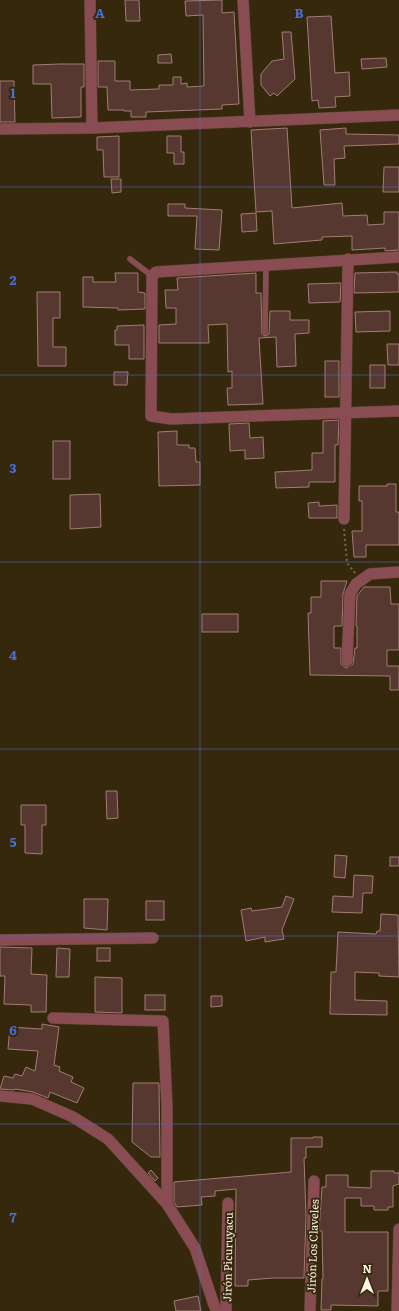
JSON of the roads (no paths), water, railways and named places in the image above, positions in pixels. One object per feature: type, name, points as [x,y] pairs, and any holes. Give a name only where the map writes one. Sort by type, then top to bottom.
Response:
[{"type":"street","points":[[90,0],[92,128]]},
{"type":"street","points":[[243,0],[250,122]]},
{"type":"street","points":[[0,129],[92,128],[399,115]]},
{"type":"street","points":[[399,257],[156,272],[152,276],[151,416],[171,419],[399,411]]},
{"type":"street","points":[[344,519],[348,259]]},
{"type":"street","points":[[347,661],[350,594],[356,584],[370,574],[399,572]]},
{"type":"street","points":[[0,940],[153,938]]},
{"type":"street","points":[[53,1018],[163,1021],[167,1106],[167,1204]]},
{"type":"street","points":[[0,1096],[32,1099],[74,1117],[108,1139],[167,1204],[195,1248],[217,1311]]},
{"type":"street","name":"Jirón Los Claveles","points":[[310,1311],[314,1181]]},
{"type":"street","name":"Jirón Picuruyacu","points":[[226,1311],[228,1203]]},
{"type":"street","points":[[397,1311],[399,1229]]},
{"type":"lane","points":[[130,259],[152,276]]},
{"type":"lane","points":[[265,332],[266,265]]}]
